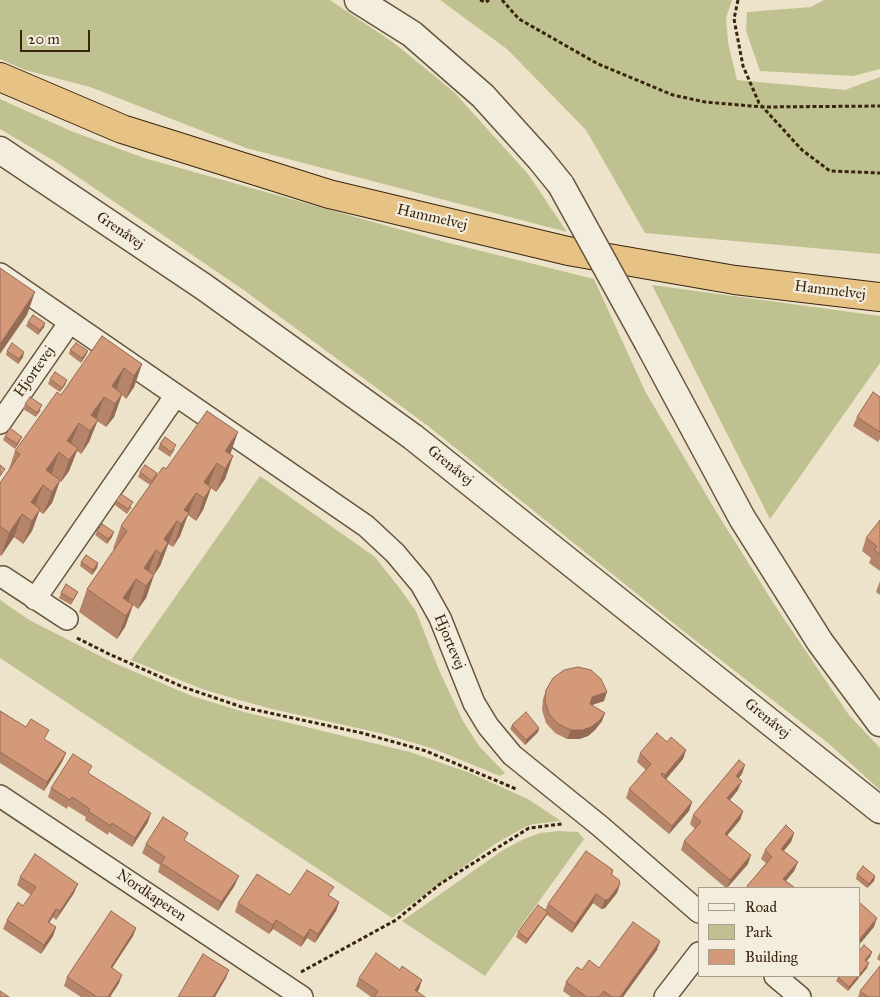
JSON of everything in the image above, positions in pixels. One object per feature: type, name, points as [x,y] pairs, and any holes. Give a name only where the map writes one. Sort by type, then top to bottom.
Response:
[{"type":"highway","name":"Hammelvej","points":[[0,77],[122,129],[338,196],[568,250],[735,280],[880,297]]},
{"type":"street","points":[[358,0],[412,34],[484,96],[561,185],[742,518],[820,642],[880,724]]},
{"type":"street","name":"Grenåvej","points":[[0,150],[204,288],[413,436],[880,810]]},
{"type":"street","name":"Hjortevej","points":[[0,274],[366,526],[395,553],[421,584],[440,618],[474,702],[488,726],[512,754],[600,826],[698,911]]},
{"type":"street","name":"Hjortevej","points":[[0,423],[70,322]]},
{"type":"street","points":[[36,599],[176,395]]},
{"type":"street","points":[[3,577],[36,599],[71,628]]},
{"type":"street","name":"Nordkaperen","points":[[0,796],[302,997]]},
{"type":"street","points":[[665,997],[698,954]]},
{"type":"street","points":[[775,977],[800,997]]},
{"type":"path","points":[[480,0],[486,2],[489,0]]},
{"type":"path","points":[[502,0],[519,19],[590,59],[673,95],[705,102],[763,107],[880,106]]},
{"type":"path","points":[[738,0],[734,19],[743,66],[759,103],[802,150],[830,171],[880,173]]},
{"type":"path","points":[[71,628],[109,654],[183,687],[242,707],[362,733],[426,750],[525,793]]},
{"type":"path","points":[[281,983],[396,920],[440,884],[529,828],[576,823],[600,826]]},
{"type":"green space","points":[[0,0],[330,0],[394,43],[454,92],[528,174],[567,232],[246,148],[90,87],[25,70],[0,59]]},
{"type":"green space","points":[[440,0],[732,0],[726,18],[728,42],[737,80],[845,90],[880,77],[880,254],[645,233],[586,130],[507,49]]},
{"type":"green space","points":[[824,0],[880,0],[880,69],[853,76],[760,71],[746,31],[747,12],[811,7]]},
{"type":"green space","points":[[0,99],[71,131],[144,158],[445,242],[594,279],[645,391],[717,513],[776,607],[849,715],[880,748],[880,790],[828,743],[682,630],[428,426],[245,291],[56,162],[0,129]]},
{"type":"green space","points":[[652,285],[880,316],[880,363],[770,519]]},
{"type":"green space","points":[[260,476],[375,557],[416,611],[439,670],[463,721],[479,746],[505,773],[500,776],[434,749],[384,734],[272,709],[202,689],[131,660]]},
{"type":"green space","points":[[0,600],[31,621],[114,663],[192,696],[244,712],[410,752],[470,773],[528,799],[561,821],[533,824],[495,844],[392,918],[0,658]]},
{"type":"green space","points":[[578,832],[584,839],[485,976],[402,921],[503,850],[540,833]]},
{"type":"building","points":[[0,268],[35,292],[0,344]]},
{"type":"building","points":[[33,315],[45,323],[40,330],[28,322]]},
{"type":"building","points":[[102,336],[142,364],[134,376],[124,368],[112,386],[122,394],[115,404],[104,397],[91,415],[98,420],[90,431],[79,423],[67,441],[78,448],[69,460],[59,452],[46,470],[60,480],[52,492],[43,485],[31,502],[40,509],[32,521],[22,514],[9,533],[0,526],[0,483],[20,454],[15,451],[57,392],[61,395]]},
{"type":"building","points":[[12,343],[24,352],[19,359],[7,351]]},
{"type":"building","points":[[76,343],[88,351],[82,358],[70,350]]},
{"type":"building","points":[[55,372],[67,380],[62,388],[50,379]]},
{"type":"building","points":[[873,392],[880,397],[880,432],[857,417]]},
{"type":"building","points":[[30,397],[42,405],[37,413],[25,404]]},
{"type":"building","points":[[207,411],[238,432],[225,451],[233,456],[225,469],[217,463],[204,482],[211,488],[204,498],[196,493],[184,510],[189,513],[181,524],[177,521],[164,539],[168,543],[161,554],[156,550],[144,568],[154,575],[146,586],[136,579],[123,598],[133,605],[126,616],[87,589],[127,531],[121,526],[163,467],[166,469]]},
{"type":"building","points":[[10,428],[22,437],[17,444],[5,436]]},
{"type":"building","points":[[165,437],[176,445],[171,452],[160,444]]},
{"type":"building","points":[[0,465],[5,469],[0,476]]},
{"type":"building","points":[[145,465],[157,473],[152,481],[140,472]]},
{"type":"building","points":[[121,494],[133,502],[128,509],[116,501]]},
{"type":"building","points":[[880,520],[880,554],[874,550],[877,546],[866,538]]},
{"type":"building","points":[[102,524],[114,532],[108,539],[97,531]]},
{"type":"building","points":[[86,555],[98,563],[93,570],[81,562]]},
{"type":"building","points":[[66,584],[78,592],[73,600],[61,593]]},
{"type":"building","points":[[578,667],[591,670],[601,679],[607,692],[592,697],[590,704],[605,713],[591,727],[582,730],[571,730],[558,724],[549,714],[545,701],[546,690],[553,678],[564,670]]},
{"type":"building","points":[[0,711],[26,727],[31,719],[49,730],[44,739],[66,753],[47,782],[0,752]]},
{"type":"building","points":[[526,712],[539,728],[526,740],[512,725]]},
{"type":"building","points":[[657,733],[667,742],[671,737],[686,750],[665,775],[662,773],[661,775],[692,802],[672,826],[629,789],[651,764],[640,753]]},
{"type":"building","points":[[73,754],[92,766],[88,773],[151,813],[135,838],[112,823],[111,826],[88,811],[90,809],[72,797],[70,800],[51,788]]},
{"type":"building","points":[[739,760],[745,765],[736,776],[742,781],[727,798],[743,811],[725,834],[751,855],[730,880],[684,841],[701,822],[693,815]]},
{"type":"building","points":[[163,817],[188,833],[184,840],[239,876],[221,902],[161,863],[165,857],[146,844]]},
{"type":"building","points":[[786,825],[794,833],[781,849],[798,862],[783,879],[794,887],[747,886],[772,857],[765,850]]},
{"type":"building","points":[[586,851],[613,870],[611,874],[619,880],[620,884],[609,899],[605,900],[596,894],[575,924],[548,904]]},
{"type":"building","points":[[35,854],[78,884],[60,911],[56,909],[48,922],[56,927],[44,945],[7,920],[18,902],[23,906],[36,887],[20,877]]},
{"type":"building","points":[[863,866],[875,876],[869,884],[857,874]]},
{"type":"building","points":[[307,870],[334,887],[328,895],[339,902],[318,934],[310,929],[304,938],[276,920],[273,925],[238,903],[257,874],[290,895]]},
{"type":"building","points":[[860,903],[877,918],[860,939]]},
{"type":"building","points":[[538,905],[548,912],[528,939],[518,932]]},
{"type":"building","points":[[111,911],[136,928],[111,967],[122,975],[108,997],[97,997],[67,977]]},
{"type":"building","points":[[633,922],[660,941],[620,997],[612,997],[604,991],[599,997],[587,997],[566,982],[577,967],[582,970],[589,960],[599,968]]},
{"type":"building","points":[[864,945],[872,952],[865,960],[869,963],[860,974],[860,950]]},
{"type":"building","points":[[376,953],[400,970],[402,966],[422,980],[415,990],[425,997],[374,997],[378,991],[359,978]]},
{"type":"building","points":[[203,954],[229,970],[213,997],[178,997]]},
{"type":"building","points":[[880,966],[880,997],[868,997],[860,991]]},
{"type":"building","points":[[838,977],[857,977],[849,987]]},
{"type":"building","points":[[0,991],[9,997],[0,997]]}]
